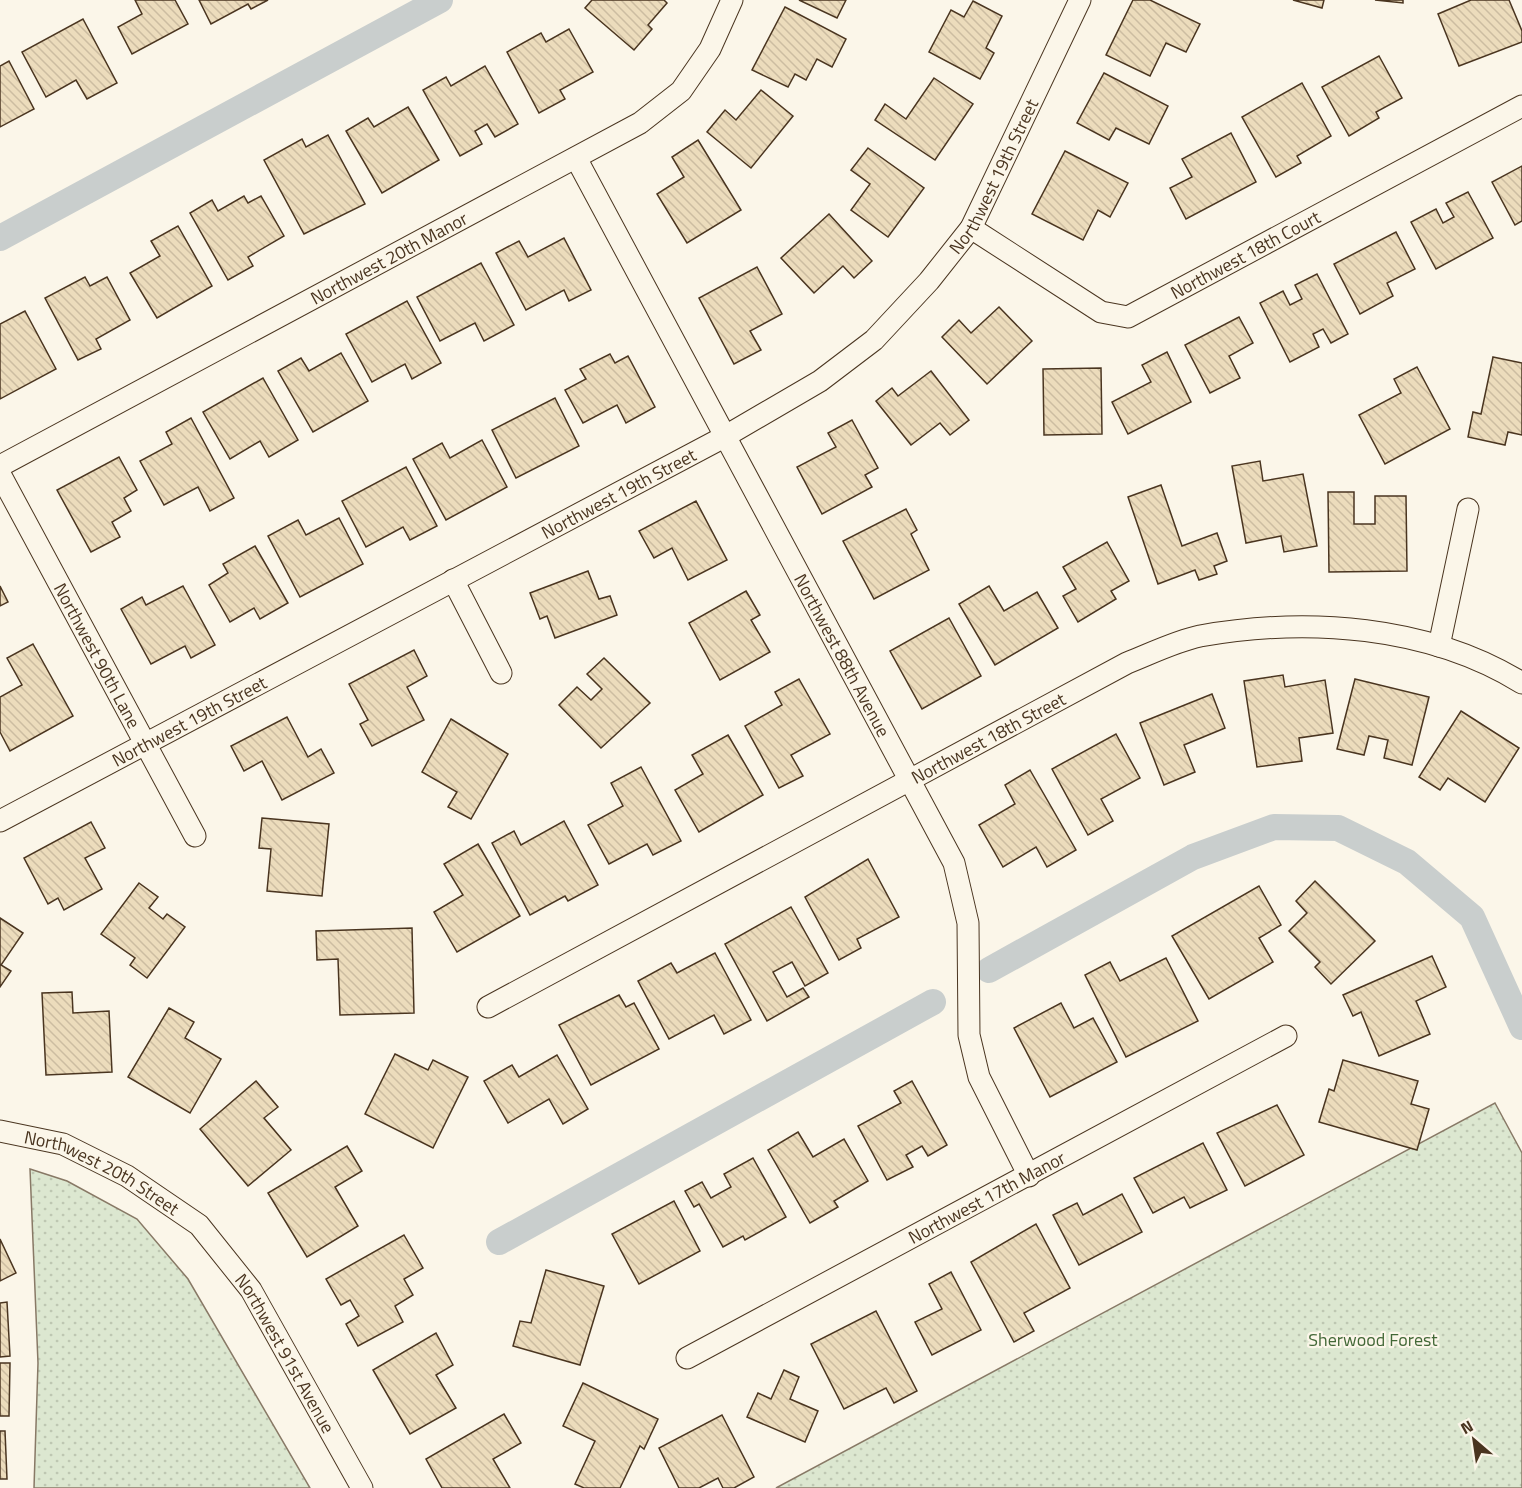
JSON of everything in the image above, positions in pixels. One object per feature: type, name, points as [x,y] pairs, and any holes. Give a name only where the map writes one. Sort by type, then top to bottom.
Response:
[{"type":"street","name":"Northwest 20th Manor","points":[[0,466],[640,123],[681,91],[710,49],[732,0]]},
{"type":"street","name":"Northwest 19th Street","points":[[0,821],[724,436],[820,381],[874,340],[929,281],[971,228],[1080,0]]},
{"type":"street","name":"Northwest 18th Court","points":[[971,228],[1101,312],[1128,317],[1522,106]]},
{"type":"street","name":"Northwest 88th Avenue","points":[[576,158],[954,863],[968,923],[969,1035],[979,1077],[1029,1176]]},
{"type":"street","name":"Northwest 90th Lane","points":[[0,474],[195,836]]},
{"type":"street","points":[[1439,646],[1468,509]]},
{"type":"street","points":[[453,580],[501,673]]},
{"type":"street","name":"Northwest 18th Street","points":[[488,1006],[1127,663],[1198,636],[1278,627],[1352,627],[1439,646],[1503,672],[1522,683]]},
{"type":"street","name":"Northwest 17th Manor","points":[[687,1358],[1029,1176],[1286,1035]]},
{"type":"street","name":"Northwest 20th Street","points":[[0,1131],[63,1144],[127,1176],[199,1225]]},
{"type":"street","name":"Northwest 91st Avenue","points":[[199,1225],[251,1290],[362,1488]]},
{"type":"green space","name":"Sherwood Forest","points":[[1495,1103],[1522,1153],[1522,1488],[776,1488]]},
{"type":"green space","points":[[30,1169],[67,1181],[137,1219],[188,1279],[310,1488],[34,1488],[38,1363]]},
{"type":"building","points":[[135,0],[175,0],[188,24],[132,54],[118,27],[142,14]]},
{"type":"building","points":[[199,0],[268,0],[251,9],[248,4],[211,24]]},
{"type":"building","points":[[592,0],[664,0],[667,3],[648,25],[652,29],[634,50],[585,8]]},
{"type":"building","points":[[799,0],[846,0],[837,18]]},
{"type":"building","points":[[1133,0],[1150,0],[1200,24],[1186,52],[1166,43],[1150,76],[1106,55]]},
{"type":"building","points":[[1293,0],[1324,0],[1322,8]]},
{"type":"building","points":[[1375,0],[1403,0],[1403,3]]},
{"type":"building","points":[[1471,0],[1509,0],[1522,31],[1522,42],[1459,66],[1438,14]]},
{"type":"building","points":[[973,1],[1002,16],[986,48],[994,53],[980,79],[929,52],[951,10],[964,17]]},
{"type":"building","points":[[785,7],[846,39],[832,67],[817,59],[806,80],[795,74],[788,87],[752,70]]},
{"type":"building","points":[[83,19],[117,83],[87,99],[76,80],[46,97],[22,52]]},
{"type":"building","points":[[569,29],[593,72],[560,90],[565,99],[539,113],[507,52],[541,33],[546,42]]},
{"type":"building","points":[[1379,56],[1402,98],[1376,112],[1379,118],[1349,136],[1322,87]]},
{"type":"building","points":[[9,61],[34,109],[0,127],[0,66]]},
{"type":"building","points":[[485,66],[518,124],[495,137],[487,124],[475,131],[482,144],[460,156],[423,90],[446,77],[451,86]]},
{"type":"building","points":[[1104,73],[1168,106],[1149,144],[1116,128],[1109,140],[1077,123]]},
{"type":"building","points":[[934,78],[973,104],[935,160],[875,120],[885,104],[906,119]]},
{"type":"building","points":[[1302,83],[1331,136],[1297,156],[1301,163],[1276,177],[1242,117]]},
{"type":"building","points":[[761,90],[793,116],[751,168],[707,132],[725,110],[736,120]]},
{"type":"building","points":[[408,107],[439,160],[382,193],[346,131],[368,118],[374,127]]},
{"type":"building","points":[[1231,133],[1256,182],[1186,219],[1170,188],[1192,177],[1182,159]]},
{"type":"building","points":[[328,135],[365,204],[304,234],[264,160],[302,139],[306,147]]},
{"type":"building","points":[[698,140],[741,210],[687,243],[657,194],[684,177],[672,157]]},
{"type":"building","points":[[868,148],[924,188],[888,237],[851,210],[870,184],[851,170]]},
{"type":"building","points":[[1065,151],[1128,183],[1110,217],[1098,210],[1083,240],[1032,214]]},
{"type":"building","points":[[1522,166],[1522,221],[1515,225],[1492,182]]},
{"type":"building","points":[[1468,192],[1493,238],[1436,269],[1411,222],[1436,209],[1443,223],[1454,217],[1446,203]]},
{"type":"building","points":[[244,196],[248,203],[261,196],[284,236],[248,257],[253,266],[228,280],[190,213],[212,200],[218,211]]},
{"type":"building","points":[[829,214],[872,261],[854,278],[843,266],[814,293],[781,258]]},
{"type":"building","points":[[178,226],[212,286],[157,318],[130,273],[160,256],[151,241]]},
{"type":"building","points":[[1396,232],[1415,269],[1387,283],[1393,296],[1360,314],[1334,264]]},
{"type":"building","points":[[564,238],[591,290],[569,301],[564,290],[526,310],[496,253],[519,241],[528,257]]},
{"type":"building","points":[[481,263],[514,325],[484,341],[475,323],[440,341],[417,297]]},
{"type":"building","points":[[757,267],[782,314],[750,331],[761,350],[734,364],[699,298]]},
{"type":"building","points":[[1317,274],[1348,334],[1331,343],[1323,329],[1313,334],[1319,347],[1290,362],[1260,303],[1283,291],[1290,305],[1302,299],[1295,285]]},
{"type":"building","points":[[85,277],[90,286],[107,277],[130,320],[96,339],[101,349],[78,360],[45,298]]},
{"type":"building","points":[[407,301],[441,363],[412,379],[405,364],[372,382],[346,334]]},
{"type":"building","points":[[999,307],[1032,341],[987,384],[942,337],[959,320],[971,333]]},
{"type":"building","points":[[25,311],[56,369],[0,399],[0,324]]},
{"type":"building","points":[[1239,317],[1253,343],[1229,356],[1240,378],[1210,393],[1185,345]]},
{"type":"building","points":[[1167,352],[1191,402],[1128,434],[1112,402],[1151,382],[1142,365]]},
{"type":"building","points":[[341,353],[368,401],[313,432],[278,371],[301,358],[309,371]]},
{"type":"building","points":[[610,354],[615,363],[628,356],[655,407],[626,423],[617,405],[583,423],[565,390],[586,379],[580,369]]},
{"type":"building","points":[[1493,357],[1522,363],[1522,435],[1508,432],[1505,445],[1468,437],[1473,412],[1481,414]]},
{"type":"building","points":[[1417,367],[1450,429],[1385,464],[1359,415],[1401,393],[1394,379]]},
{"type":"building","points":[[1101,368],[1102,434],[1044,435],[1043,369]]},
{"type":"building","points":[[931,371],[969,420],[950,435],[940,423],[911,445],[876,401],[892,388],[898,396]]},
{"type":"building","points":[[263,378],[298,440],[269,457],[260,441],[230,459],[203,412]]},
{"type":"building","points":[[555,398],[579,446],[516,478],[492,430]]},
{"type":"building","points":[[191,418],[234,498],[210,511],[198,487],[164,505],[140,461],[172,444],[166,432]]},
{"type":"building","points":[[852,420],[878,468],[865,475],[872,487],[822,514],[797,467],[836,447],[828,433]]},
{"type":"building","points":[[482,440],[507,487],[446,520],[413,459],[442,443],[450,458]]},
{"type":"building","points":[[119,457],[137,490],[124,498],[131,511],[112,522],[120,537],[91,552],[57,490]]},
{"type":"building","points":[[1260,461],[1263,481],[1303,474],[1317,546],[1284,552],[1281,536],[1246,543],[1232,466]]},
{"type":"building","points":[[406,467],[437,526],[410,540],[403,527],[366,547],[342,501]]},
{"type":"building","points":[[1161,485],[1182,546],[1217,533],[1227,561],[1214,566],[1217,574],[1199,580],[1195,570],[1158,584],[1128,497]]},
{"type":"building","points":[[1328,492],[1354,492],[1354,524],[1375,524],[1375,496],[1406,496],[1407,571],[1329,572]]},
{"type":"building","points":[[696,501],[727,560],[688,580],[672,548],[654,558],[639,531]]},
{"type":"building","points":[[906,509],[917,530],[911,534],[929,570],[874,599],[843,541]]},
{"type":"building","points":[[339,518],[363,564],[300,597],[268,536],[298,520],[306,535]]},
{"type":"building","points":[[1107,542],[1129,581],[1111,591],[1116,599],[1078,622],[1063,596],[1076,589],[1063,567]]},
{"type":"building","points":[[255,546],[288,603],[260,619],[254,608],[230,622],[209,585],[228,573],[223,564]]},
{"type":"building","points":[[588,571],[599,599],[610,596],[617,615],[555,638],[547,616],[540,619],[530,593]]},
{"type":"building","points":[[0,586],[8,602],[0,606]]},
{"type":"building","points":[[183,586],[215,645],[191,658],[185,646],[151,664],[121,609],[142,597],[146,605]]},
{"type":"building","points":[[989,586],[1004,611],[1037,592],[1058,628],[995,665],[959,604]]},
{"type":"building","points":[[746,591],[760,615],[751,620],[770,652],[720,680],[689,623]]},
{"type":"building","points":[[949,618],[981,676],[922,709],[890,651]]},
{"type":"building","points":[[33,644],[73,716],[10,751],[0,732],[0,697],[22,685],[7,658]]},
{"type":"building","points":[[414,650],[427,676],[407,687],[424,720],[372,746],[360,724],[368,720],[349,684]]},
{"type":"building","points":[[604,658],[650,703],[601,748],[559,705],[577,687],[591,700],[602,689],[587,674]]},
{"type":"building","points":[[1283,675],[1285,687],[1325,680],[1333,733],[1299,738],[1302,761],[1257,767],[1244,681]]},
{"type":"building","points":[[799,679],[830,734],[791,755],[803,776],[779,788],[745,726],[782,705],[775,692]]},
{"type":"building","points":[[1355,679],[1429,697],[1412,765],[1384,758],[1388,740],[1369,736],[1364,755],[1337,749]]},
{"type":"building","points":[[1212,694],[1225,728],[1184,745],[1195,772],[1164,785],[1140,723]]},
{"type":"building","points":[[1461,711],[1519,748],[1485,802],[1448,778],[1440,790],[1419,777]]},
{"type":"building","points":[[287,717],[308,757],[321,749],[334,773],[282,800],[262,761],[244,771],[231,746]]},
{"type":"building","points":[[451,719],[508,754],[471,819],[448,807],[457,792],[422,772]]},
{"type":"building","points":[[1116,734],[1140,778],[1101,799],[1113,821],[1088,835],[1052,769]]},
{"type":"building","points":[[728,735],[763,795],[699,832],[675,790],[703,774],[692,755]]},
{"type":"building","points":[[641,767],[681,841],[653,855],[647,844],[609,864],[588,825],[623,806],[611,783]]},
{"type":"building","points":[[1030,770],[1076,850],[1047,867],[1036,847],[1003,867],[979,825],[1015,804],[1005,785]]},
{"type":"building","points":[[262,818],[329,824],[322,896],[267,891],[271,849],[259,848]]},
{"type":"building","points":[[564,821],[598,885],[568,901],[565,896],[530,915],[492,843],[514,831],[521,845]]},
{"type":"building","points":[[91,822],[105,848],[85,858],[102,889],[64,910],[58,898],[48,904],[24,858]]},
{"type":"building","points":[[478,844],[520,916],[457,952],[434,912],[463,895],[444,864]]},
{"type":"building","points":[[868,859],[899,917],[857,939],[861,948],[839,960],[805,897]]},
{"type":"building","points":[[1315,881],[1375,941],[1331,984],[1315,967],[1320,962],[1289,931],[1307,913],[1296,901]]},
{"type":"building","points":[[139,883],[158,897],[149,908],[163,919],[167,914],[185,927],[147,978],[130,965],[135,958],[101,934]]},
{"type":"building","points":[[1259,886],[1281,925],[1259,938],[1273,962],[1209,999],[1172,936]]},
{"type":"building","points":[[791,907],[828,973],[805,986],[792,962],[773,972],[787,997],[803,988],[809,997],[767,1021],[725,944]]},
{"type":"building","points":[[0,918],[23,933],[1,965],[11,971],[0,987]]},
{"type":"building","points":[[412,928],[414,1013],[340,1015],[338,959],[317,960],[316,931]]},
{"type":"building","points":[[715,953],[751,1020],[724,1034],[714,1015],[669,1039],[638,981],[671,963],[677,973]]},
{"type":"building","points":[[1432,956],[1446,987],[1416,1001],[1430,1034],[1379,1056],[1361,1012],[1353,1016],[1343,995]]},
{"type":"building","points":[[1166,958],[1198,1021],[1126,1057],[1085,975],[1110,962],[1120,981]]},
{"type":"building","points":[[72,992],[73,1013],[109,1011],[112,1072],[46,1075],[42,993]]},
{"type":"building","points":[[619,995],[626,1007],[634,1003],[659,1049],[591,1085],[559,1025]]},
{"type":"building","points":[[1061,1003],[1074,1028],[1093,1018],[1117,1062],[1050,1097],[1014,1028]]},
{"type":"building","points":[[169,1008],[194,1022],[185,1038],[221,1059],[190,1113],[128,1077]]},
{"type":"building","points":[[395,1054],[428,1070],[433,1060],[468,1077],[433,1148],[365,1114]]},
{"type":"building","points":[[557,1055],[588,1109],[563,1124],[549,1099],[508,1123],[484,1081],[512,1065],[519,1077]]},
{"type":"building","points":[[1343,1060],[1418,1081],[1411,1104],[1429,1109],[1417,1150],[1319,1122],[1329,1089],[1334,1091]]},
{"type":"building","points":[[256,1081],[278,1107],[264,1118],[291,1150],[248,1186],[200,1129]]},
{"type":"building","points":[[912,1081],[947,1145],[928,1156],[922,1146],[906,1155],[913,1167],[887,1180],[858,1126],[901,1103],[894,1091]]},
{"type":"building","points":[[1277,1105],[1304,1155],[1245,1186],[1217,1133]]},
{"type":"building","points":[[798,1132],[813,1157],[844,1139],[868,1181],[834,1201],[838,1207],[810,1223],[768,1150]]},
{"type":"building","points":[[1203,1143],[1227,1190],[1190,1208],[1184,1197],[1153,1213],[1134,1178]]},
{"type":"building","points":[[347,1146],[362,1171],[335,1187],[358,1226],[307,1257],[268,1193]]},
{"type":"building","points":[[753,1158],[786,1217],[745,1240],[743,1236],[723,1247],[699,1204],[694,1207],[685,1191],[702,1182],[711,1198],[731,1187],[724,1174]]},
{"type":"building","points":[[1122,1194],[1142,1232],[1079,1265],[1053,1215],[1077,1203],[1083,1215]]},
{"type":"building","points":[[674,1201],[700,1251],[639,1284],[612,1234]]},
{"type":"building","points":[[1036,1224],[1070,1288],[1024,1313],[1034,1331],[1014,1342],[971,1262]]},
{"type":"building","points":[[404,1235],[423,1268],[404,1279],[413,1295],[395,1306],[403,1322],[358,1346],[346,1324],[359,1316],[350,1300],[341,1305],[326,1279]]},
{"type":"building","points":[[0,1239],[16,1273],[0,1281]]},
{"type":"building","points":[[546,1270],[604,1286],[580,1365],[513,1346],[520,1321],[531,1323]]},
{"type":"building","points":[[951,1272],[981,1330],[932,1355],[915,1322],[942,1309],[929,1284]]},
{"type":"building","points":[[7,1302],[10,1356],[0,1357],[0,1303]]},
{"type":"building","points":[[876,1311],[917,1391],[894,1403],[886,1388],[844,1409],[811,1344]]},
{"type":"building","points":[[436,1333],[453,1365],[436,1375],[456,1408],[410,1434],[373,1370]]},
{"type":"building","points":[[0,1363],[10,1363],[9,1416],[0,1416]]},
{"type":"building","points":[[784,1370],[799,1377],[790,1399],[818,1411],[805,1442],[747,1417],[758,1393],[771,1399]]},
{"type":"building","points":[[583,1383],[658,1419],[644,1449],[640,1446],[620,1488],[584,1488],[575,1484],[595,1441],[563,1426]]},
{"type":"building","points":[[504,1414],[521,1443],[493,1459],[510,1488],[442,1488],[426,1459]]},
{"type":"building","points":[[722,1415],[754,1477],[734,1488],[723,1488],[718,1478],[699,1488],[679,1488],[659,1448]]},
{"type":"building","points":[[0,1431],[5,1431],[7,1479],[0,1479]]},
{"type":"waterway","points":[[0,238],[440,0]]},
{"type":"waterway","points":[[989,970],[1193,857],[1274,827],[1338,828],[1407,862],[1472,917],[1522,1027]]},
{"type":"waterway","points":[[499,1242],[933,1002]]}]
